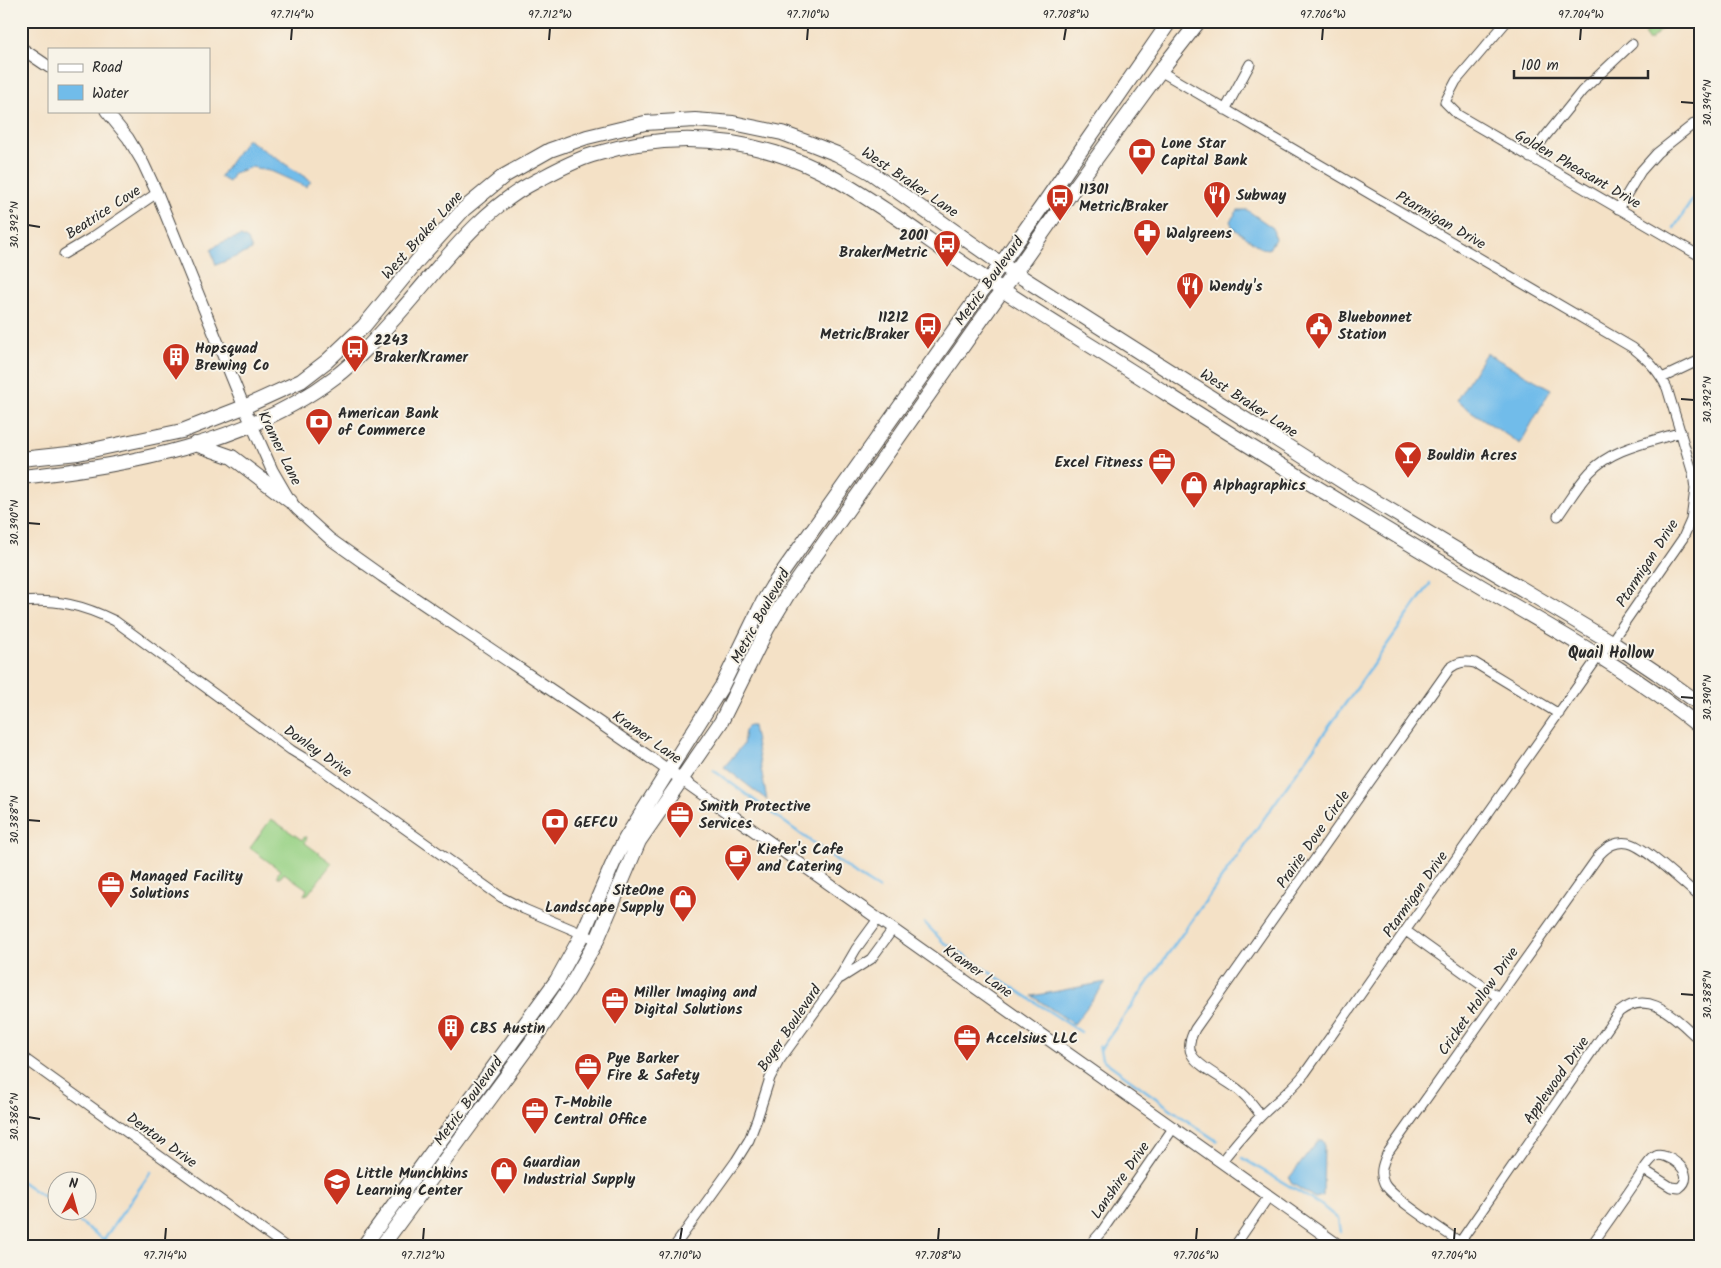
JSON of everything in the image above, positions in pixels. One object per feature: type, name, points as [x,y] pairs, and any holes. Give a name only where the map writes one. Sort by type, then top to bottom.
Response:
[{"type":"main road","name":"Metric Boulevard","points":[[363,1247],[540,1005],[561,973],[583,933],[626,838],[722,686],[772,587],[1001,264],[1170,21]]},
{"type":"main road","name":"Metric Boulevard","points":[[381,1247],[552,1014],[574,981],[597,940],[640,841],[721,722],[767,630],[788,594],[1015,273],[1160,71],[1199,21]]},
{"type":"main road","name":"West Braker Lane","points":[[21,459],[78,453],[182,430],[244,408],[301,381],[327,362],[364,326],[418,260],[464,209],[504,176],[550,150],[587,137],[645,123],[695,120],[733,122],[782,133],[838,154],[870,172],[1015,273],[1347,485],[1611,642],[1700,704]]},
{"type":"main road","points":[[645,123],[651,142]]},
{"type":"main road","points":[[623,128],[628,146]]},
{"type":"main road","points":[[21,477],[71,472],[165,453],[266,420],[304,399],[348,366],[392,321],[452,250],[493,208],[533,182],[587,157],[628,146],[651,142],[695,140],[739,144],[816,167],[844,182],[1003,290],[1336,499],[1599,656],[1674,706],[1700,727]]},
{"type":"main road","points":[[418,260],[434,271]]},
{"type":"main road","points":[[1165,392],[1179,377]]},
{"type":"main road","points":[[195,444],[232,457],[290,501]]},
{"type":"main road","points":[[1336,499],[1347,485]]},
{"type":"main road","points":[[825,514],[838,523]]},
{"type":"street","name":"Golden Pheasant Drive","points":[[1507,21],[1456,81],[1445,102],[1458,115],[1700,256]]},
{"type":"street","points":[[1530,158],[1582,91],[1632,44]]},
{"type":"street","points":[[21,48],[48,66]]},
{"type":"street","points":[[1225,110],[1250,64]]},
{"type":"street","name":"Ptarmigan Drive","points":[[1160,71],[1633,348],[1649,361],[1667,388],[1698,488],[1691,520],[1683,538],[1611,642],[1599,656],[1305,1073],[1293,1088],[1261,1116],[1243,1135],[1221,1162]]},
{"type":"street","name":"Kramer Lane","points":[[107,112],[128,138],[143,163],[157,193],[244,408],[272,470],[290,501],[297,509],[330,539],[382,576],[681,779],[1341,1247]]},
{"type":"street","points":[[1618,209],[1641,171],[1657,153],[1700,119]]},
{"type":"street","name":"Beatrice Cove","points":[[64,254],[92,238],[157,193]]},
{"type":"street","points":[[1662,378],[1700,360]]},
{"type":"street","points":[[1558,516],[1590,472],[1614,454],[1681,432]]},
{"type":"street","name":"Donley Drive","points":[[21,602],[41,600],[60,602],[83,607],[115,621],[291,750],[501,897],[524,909],[597,940]]},
{"type":"street","name":"Prairie Dove Circle","points":[[1261,1116],[1253,1104],[1241,1092],[1198,1061],[1192,1054],[1191,1038],[1195,1029],[1450,668],[1457,663],[1466,661],[1474,663],[1558,714]]},
{"type":"street","name":"Cricket Hollow Drive","points":[[1463,1244],[1395,1195],[1384,1184],[1381,1174],[1382,1164],[1387,1154],[1600,854],[1609,846],[1629,843],[1642,849],[1700,897]]},
{"type":"street","name":"Boyer Boulevard","points":[[674,1247],[736,1161],[748,1140],[758,1119],[770,1078],[780,1061],[838,980],[856,949],[878,919]]},
{"type":"street","name":"Boyer Boulevard","points":[[838,980],[871,959],[892,929]]},
{"type":"street","points":[[1406,931],[1498,997]]},
{"type":"street","name":"Applewood Drive","points":[[1463,1244],[1620,1012],[1628,1005],[1649,1002],[1659,1006],[1700,1040]]},
{"type":"street","name":"Denton Drive","points":[[21,1056],[286,1247]]},
{"type":"street","name":"Lanshire Drive","points":[[1088,1247],[1102,1231],[1174,1128]]},
{"type":"street","points":[[1590,1247],[1644,1170],[1655,1157],[1659,1155],[1665,1156],[1684,1169],[1686,1174],[1685,1180],[1679,1188],[1671,1187],[1644,1170]]},
{"type":"street","points":[[1234,1247],[1268,1196]]},
{"type":"green space","points":[[1658,21],[1671,21],[1649,41],[1644,34]]},
{"type":"green space","points":[[271,819],[302,840],[304,837],[307,837],[305,843],[332,863],[308,894],[304,895],[307,889],[284,873],[281,877],[278,877],[277,875],[280,870],[250,848]]},
{"type":"water","points":[[247,139],[311,181],[306,187],[273,172],[252,167],[234,173],[229,182],[220,177]]},
{"type":"water","points":[[1238,210],[1247,210],[1273,228],[1275,239],[1269,249],[1261,248],[1233,228],[1230,221]]},
{"type":"water","points":[[241,236],[248,240],[252,250],[216,265],[211,250],[220,243]]},
{"type":"water","points":[[1486,353],[1551,389],[1520,444],[1456,401]]},
{"type":"water","points":[[749,726],[753,726],[767,800],[724,767],[743,745],[745,730]]},
{"type":"water","points":[[1106,982],[1074,1024],[1032,996]]},
{"type":"water","points":[[1319,1140],[1322,1140],[1324,1143],[1323,1196],[1315,1198],[1291,1183],[1289,1178]]},
{"type":"waterway","points":[[1674,228],[1700,188]]},
{"type":"waterway","points":[[1100,1050],[1430,584]]},
{"type":"waterway","points":[[713,770],[879,889]]},
{"type":"waterway","points":[[925,923],[943,942],[1081,1032]]},
{"type":"waterway","points":[[1099,1046],[1102,1059],[1217,1141]]},
{"type":"waterway","points":[[1242,1158],[1321,1205],[1338,1219],[1340,1232]]},
{"type":"waterway","points":[[104,1239],[151,1172]]},
{"type":"waterway","points":[[21,1181],[48,1200]]},
{"type":"waterway","points":[[77,1220],[114,1247]]},
{"type":"place","name":"Lone Star Capital Bank","points":[[1142,176]]},
{"type":"place","name":"Subway","points":[[1217,219]]},
{"type":"place","name":"11301 Metric/Braker","points":[[1060,222]]},
{"type":"place","name":"Walgreens","points":[[1147,257]]},
{"type":"place","name":"2001 Braker/Metric","points":[[947,268]]},
{"type":"place","name":"Wendy's","points":[[1190,310]]},
{"type":"place","name":"11212 Metric/Braker","points":[[928,350]]},
{"type":"place","name":"Bluebonnet Station","points":[[1319,350]]},
{"type":"place","name":"2243 Braker/Kramer","points":[[355,373]]},
{"type":"place","name":"Hopsquad Brewing Co","points":[[176,381]]},
{"type":"place","name":"American Bank of Commerce","points":[[319,446]]},
{"type":"place","name":"Bouldin Acres","points":[[1408,479]]},
{"type":"place","name":"Excel Fitness","points":[[1162,486]]},
{"type":"place","name":"Alphagraphics","points":[[1194,509]]},
{"type":"place","name":"Smith Protective Services","points":[[680,839]]},
{"type":"place","name":"GEFCU","points":[[555,846]]},
{"type":"place","name":"Kiefer's Cafe and Catering","points":[[738,882]]},
{"type":"place","name":"Managed Facility Solutions","points":[[111,909]]},
{"type":"place","name":"SiteOne Landscape Supply","points":[[683,923]]},
{"type":"place","name":"Miller Imaging and Digital Solutions","points":[[615,1025]]},
{"type":"place","name":"CBS Austin","points":[[451,1052]]},
{"type":"place","name":"Accelsius LLC","points":[[967,1062]]},
{"type":"place","name":"Pye Barker Fire & Safety","points":[[588,1091]]},
{"type":"place","name":"T-Mobile Central Office","points":[[535,1135]]},
{"type":"place","name":"Guardian Industrial Supply","points":[[504,1195]]},
{"type":"place","name":"Little Munchkins Learning Center","points":[[337,1206]]},
{"type":"district","name":"Quail Hollow","points":[[1611,652]]}]
